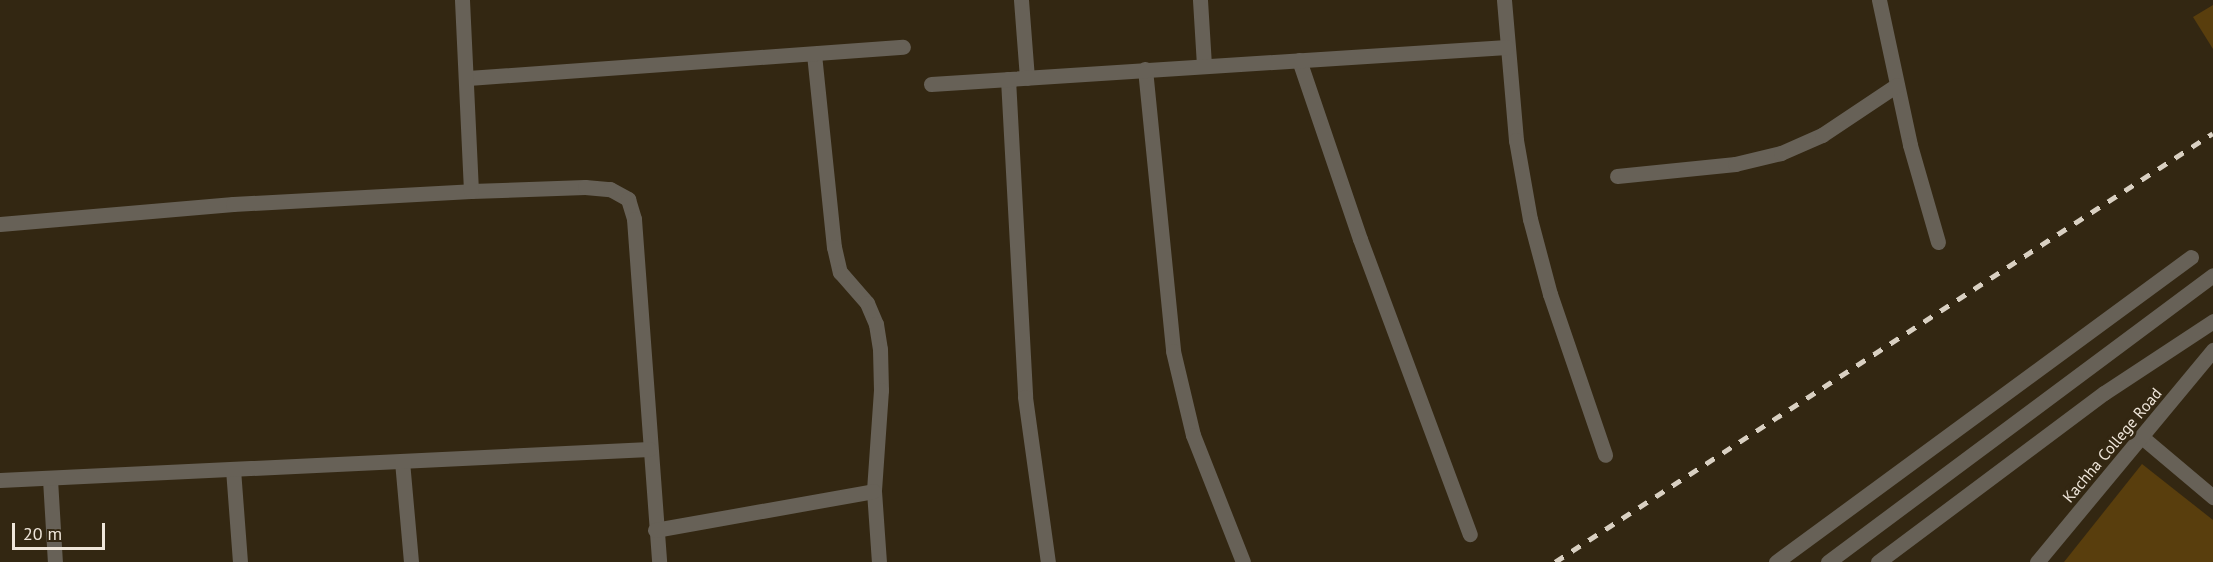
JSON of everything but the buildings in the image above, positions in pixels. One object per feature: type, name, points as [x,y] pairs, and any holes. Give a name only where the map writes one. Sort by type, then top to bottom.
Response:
[{"type":"street","points":[[462,0],[468,78],[471,190]]},
{"type":"street","points":[[1021,0],[1027,78]]},
{"type":"street","points":[[1200,0],[1204,65]]},
{"type":"street","points":[[1504,0],[1516,140],[1530,219],[1550,294],[1605,455]]},
{"type":"street","points":[[1879,0],[1910,145],[1938,242]]},
{"type":"street","points":[[468,78],[903,47]]},
{"type":"street","points":[[931,84],[1507,47]]},
{"type":"street","points":[[814,54],[834,248],[840,272],[867,303],[876,324],[880,349],[881,390],[874,491],[879,562]]},
{"type":"street","points":[[1299,60],[1360,239],[1470,534]]},
{"type":"street","points":[[1145,69],[1173,351],[1193,435],[1243,562]]},
{"type":"street","points":[[1008,79],[1025,397],[1048,562]]},
{"type":"street","points":[[1617,176],[1735,164],[1781,153],[1822,135],[1897,85]]},
{"type":"street","points":[[0,224],[233,204],[471,190],[585,187],[610,189],[628,199],[634,219],[659,562]]},
{"type":"street","points":[[1776,562],[2191,257]]},
{"type":"street","points":[[1828,562],[2213,275]]},
{"type":"street","points":[[1878,562],[2104,393],[2213,321]]},
{"type":"street","name":"Kachha College Road","points":[[2037,562],[2143,438],[2213,350]]},
{"type":"street","points":[[2143,438],[2213,497]]},
{"type":"street","points":[[0,480],[649,449]]},
{"type":"street","points":[[402,460],[411,562]]},
{"type":"street","points":[[233,469],[240,562]]},
{"type":"street","points":[[50,479],[55,562]]},
{"type":"street","points":[[655,530],[874,491]]},
{"type":"railway","points":[[1555,562],[2213,133]]}]
